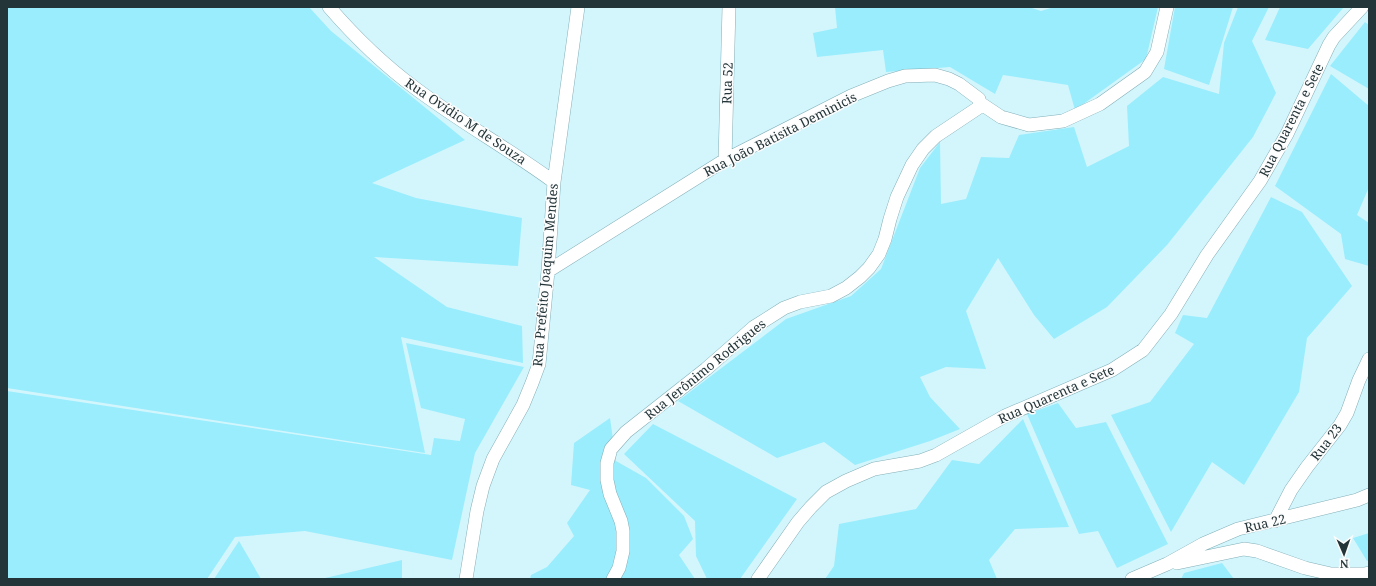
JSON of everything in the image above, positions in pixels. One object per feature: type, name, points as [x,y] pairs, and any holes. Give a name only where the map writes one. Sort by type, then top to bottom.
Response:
[{"type":"street","name":"Rua Ovídio M de Souza","points":[[329,7],[348,29],[414,88],[447,111],[523,159],[554,182]]},
{"type":"street","name":"Rua Prefeito Joaquim Mendes","points":[[466,579],[477,511],[483,486],[493,459],[532,383],[539,364],[548,271],[554,182],[578,7]]},
{"type":"street","name":"Rua 52","points":[[724,160],[729,7]]},
{"type":"street","name":"Rua João Batisita Deminicis","points":[[548,271],[724,160],[851,96],[888,81],[905,76],[935,75],[949,79],[959,84],[979,99],[980,103],[1000,117],[1029,125],[1063,121],[1100,104],[1145,72],[1157,52],[1167,7]]},
{"type":"street","name":"Rua Quarenta e Sete","points":[[758,579],[798,522],[826,492],[846,481],[874,469],[920,461],[936,456],[1005,416],[1112,370],[1143,350],[1171,314],[1207,255],[1260,181],[1287,134],[1329,45],[1362,7]]},
{"type":"street","name":"Rua Jerônimo Rodrigues","points":[[613,579],[619,568],[623,551],[623,531],[622,521],[610,494],[607,480],[607,463],[611,449],[626,432],[706,369],[754,327],[784,308],[800,302],[831,296],[855,282],[869,268],[879,254],[886,239],[897,197],[912,164],[923,149],[936,136],[978,108],[980,103]]},
{"type":"street","name":"Rua 23","points":[[1275,521],[1291,490],[1340,425],[1347,413],[1359,380],[1369,359]]},
{"type":"street","name":"Rua 22","points":[[1167,564],[1203,544],[1238,529],[1357,500],[1369,495]]},
{"type":"street","points":[[1132,579],[1167,564],[1244,549],[1257,551],[1305,568],[1331,574],[1369,573]]},
{"type":"shaded area","points":[[7,7],[309,7],[331,31],[465,140],[372,183],[416,198],[522,218],[518,266],[374,257],[447,307],[522,326],[523,363],[401,337],[425,453],[7,388]]},
{"type":"shaded area","points":[[835,7],[1029,7],[1041,11],[1054,7],[1158,7],[1146,59],[1075,110],[1068,85],[1003,75],[995,94],[950,67],[886,72],[883,50],[817,57],[813,33],[837,28]]},
{"type":"shaded area","points":[[1175,7],[1233,7],[1209,85],[1164,69]]},
{"type":"shaded area","points":[[1238,7],[1269,7],[1252,41],[1276,93],[1253,137],[1167,245],[1107,307],[1054,339],[1034,315],[998,258],[966,311],[986,369],[946,367],[920,377],[930,397],[960,429],[930,441],[855,465],[824,442],[777,458],[678,401],[786,319],[851,296],[881,269],[920,168],[940,142],[941,204],[966,199],[981,157],[1009,158],[1019,135],[1074,127],[1087,167],[1129,146],[1127,106],[1163,77],[1219,94],[1224,43]]},
{"type":"shaded area","points":[[1280,7],[1344,7],[1308,49],[1265,40]]},
{"type":"shaded area","points":[[1365,22],[1369,25],[1369,89],[1330,66]]},
{"type":"shaded area","points":[[1331,74],[1369,106],[1369,187],[1357,215],[1369,223],[1369,266],[1345,259],[1341,234],[1275,186]]},
{"type":"shaded area","points":[[1271,197],[1302,212],[1352,286],[1307,338],[1299,392],[1244,485],[1212,462],[1171,532],[1111,415],[1150,402],[1194,344],[1175,333],[1183,315],[1207,318]]},
{"type":"shaded area","points":[[406,343],[524,367],[475,453],[452,560],[305,531],[235,537],[207,579],[7,579],[7,391],[431,455],[434,438],[460,441],[465,419],[421,408]]},
{"type":"shaded area","points":[[1058,403],[1076,428],[1106,422],[1168,544],[1117,568],[1098,531],[1079,534],[1027,414]]},
{"type":"shaded area","points":[[610,418],[616,461],[646,478],[684,516],[693,539],[679,555],[695,579],[530,579],[531,575],[547,567],[574,536],[567,523],[590,490],[571,485],[574,443]]},
{"type":"shaded area","points":[[1023,419],[1069,527],[1015,529],[989,560],[997,579],[825,579],[834,566],[839,524],[916,509],[952,460],[979,464]]},
{"type":"shaded area","points":[[653,424],[797,499],[740,579],[707,579],[696,556],[695,521],[624,454]]},
{"type":"shaded area","points":[[1369,533],[1369,560],[1367,561],[1353,538]]},
{"type":"shaded area","points":[[239,541],[261,579],[214,579]]},
{"type":"shaded area","points":[[402,560],[402,579],[321,579]]},
{"type":"shaded area","points":[[1222,563],[1234,579],[1181,579],[1184,573]]}]
